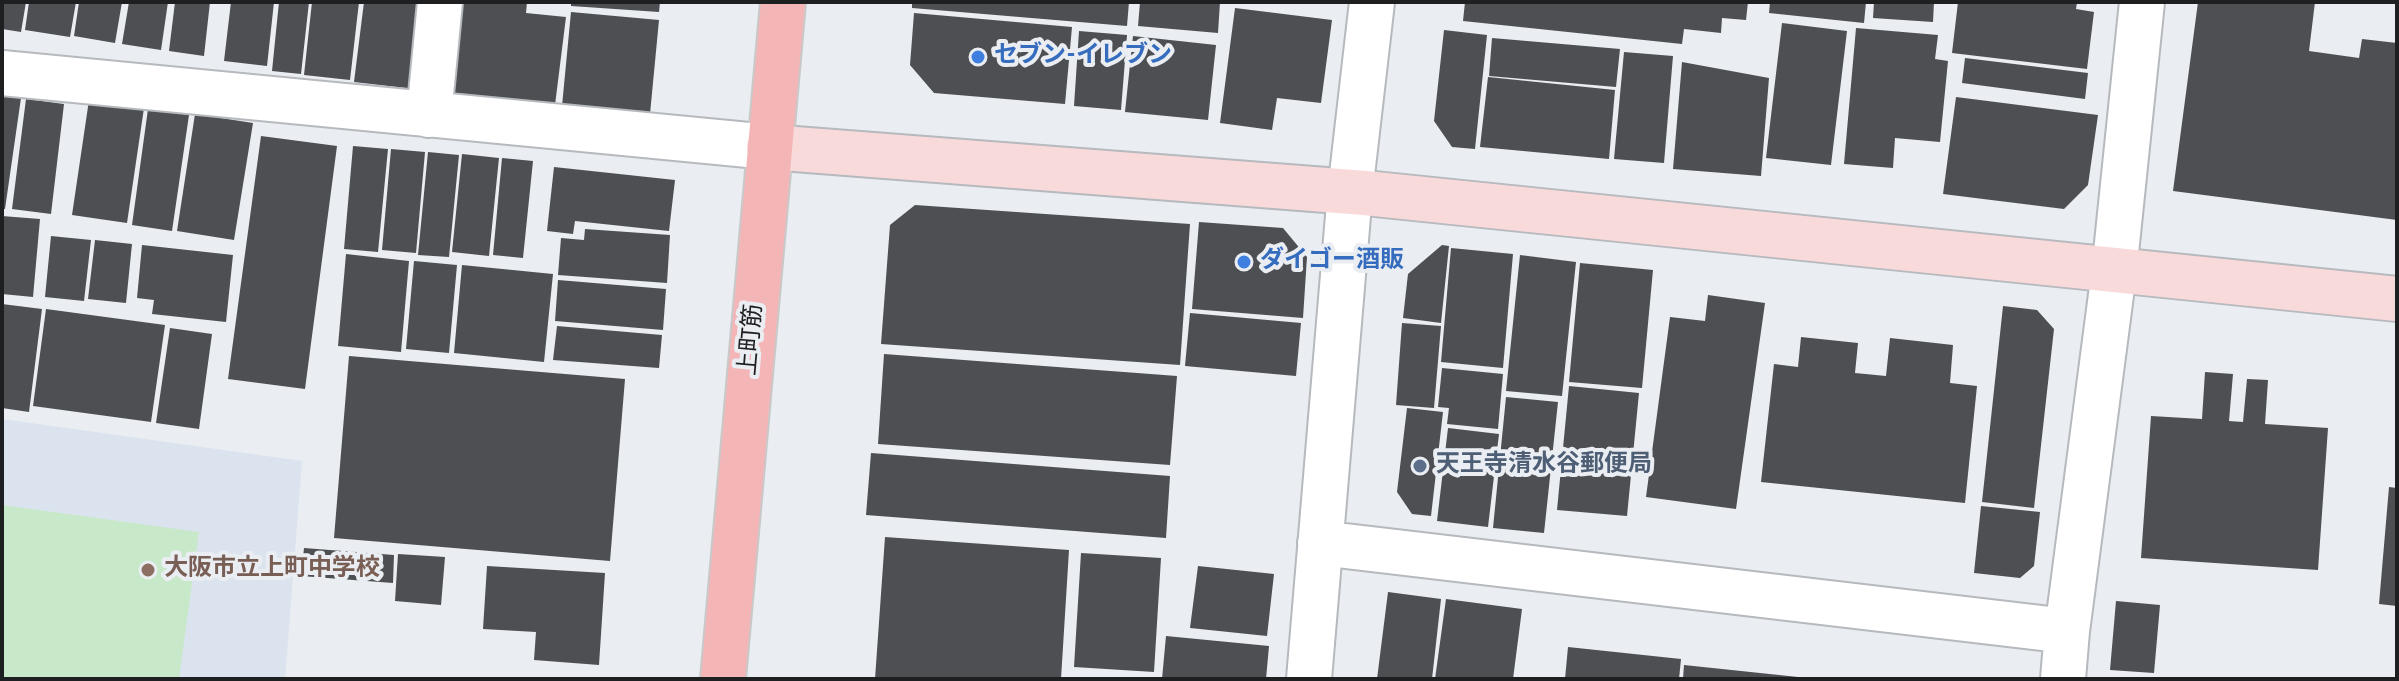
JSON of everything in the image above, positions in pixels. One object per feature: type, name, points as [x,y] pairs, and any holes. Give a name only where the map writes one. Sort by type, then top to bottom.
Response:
[{"type":"main road","name":"上町筋","points":[[723,679],[783,2]]},
{"type":"street","points":[[429,115],[440,2]]},
{"type":"street","points":[[1309,679],[1350,192],[1372,2]]},
{"type":"street","points":[[2063,679],[2114,272],[2142,2]]},
{"type":"street","points":[[2,73],[769,147],[1350,192],[2397,299]]},
{"type":"street","points":[[1320,543],[2067,631]]},
{"type":"shaded area","name":"大阪市立上町中学校","points":[[2,419],[302,461],[285,679],[2,679]]},
{"type":"green space","points":[[2,505],[199,532],[179,679],[2,679]]},
{"type":"building","points":[[2,2],[26,2],[21,32],[2,29]]},
{"type":"building","points":[[29,2],[76,2],[70,37],[25,30]]},
{"type":"building","points":[[79,2],[122,2],[115,43],[74,36]]},
{"type":"building","points":[[129,2],[168,2],[161,50],[122,44]]},
{"type":"building","points":[[175,2],[210,2],[204,56],[169,51]]},
{"type":"building","points":[[231,2],[274,2],[267,66],[224,61]]},
{"type":"building","points":[[279,2],[309,2],[301,74],[272,71]]},
{"type":"building","points":[[312,2],[359,2],[350,80],[304,75]]},
{"type":"building","points":[[364,2],[425,2],[415,89],[354,82]]},
{"type":"building","points":[[460,2],[527,2],[526,13],[566,17],[555,105],[449,92]]},
{"type":"building","points":[[571,2],[660,2],[659,12],[571,6]]},
{"type":"building","points":[[912,2],[1129,2],[1127,26],[912,8]]},
{"type":"building","points":[[1140,2],[1220,2],[1218,33],[1138,26]]},
{"type":"building","points":[[1465,2],[1748,2],[1746,20],[1722,18],[1721,33],[1684,29],[1682,44],[1463,21]]},
{"type":"building","points":[[1770,2],[1866,2],[1864,23],[1769,13]]},
{"type":"building","points":[[1874,2],[1934,2],[1933,22],[1873,18]]},
{"type":"building","points":[[1958,2],[2077,2],[2076,9],[2094,12],[2087,69],[1952,53]]},
{"type":"building","points":[[2198,2],[2315,2],[2309,51],[2359,58],[2362,39],[2397,43],[2397,220],[2173,191]]},
{"type":"building","points":[[1235,8],[1332,20],[1321,103],[1277,98],[1272,130],[1220,123]]},
{"type":"building","points":[[571,12],[659,20],[650,114],[562,106]]},
{"type":"building","points":[[914,13],[1072,27],[1065,104],[934,93],[910,65]]},
{"type":"building","points":[[1782,23],[1847,31],[1831,165],[1766,158]]},
{"type":"building","points":[[1856,28],[1938,35],[1935,59],[1948,61],[1940,142],[1895,138],[1893,168],[1844,164]]},
{"type":"building","points":[[1444,30],[1487,35],[1475,149],[1452,147],[1434,121]]},
{"type":"building","points":[[1079,31],[1127,35],[1121,110],[1074,106]]},
{"type":"building","points":[[1133,36],[1216,45],[1208,120],[1125,112]]},
{"type":"building","points":[[1492,38],[1620,49],[1616,87],[1489,76]]},
{"type":"building","points":[[1624,52],[1673,56],[1664,163],[1614,159]]},
{"type":"building","points":[[1965,58],[2088,73],[2085,99],[1962,83]]},
{"type":"building","points":[[1682,62],[1769,78],[1761,176],[1673,169]]},
{"type":"building","points":[[1488,77],[1615,90],[1609,159],[1480,147]]},
{"type":"building","points":[[2,96],[21,98],[5,209],[2,209]]},
{"type":"building","points":[[1956,97],[2098,115],[2088,185],[2064,209],[1943,194]]},
{"type":"building","points":[[26,99],[64,104],[51,214],[12,209]]},
{"type":"building","points":[[89,100],[144,108],[127,223],[72,215]]},
{"type":"building","points":[[148,109],[189,115],[172,231],[132,225]]},
{"type":"building","points":[[195,114],[253,123],[234,240],[177,231]]},
{"type":"building","points":[[261,136],[337,146],[305,389],[228,379]]},
{"type":"building","points":[[353,146],[388,149],[378,252],[344,249]]},
{"type":"building","points":[[391,149],[425,152],[416,253],[382,250]]},
{"type":"building","points":[[428,152],[459,155],[449,257],[418,255]]},
{"type":"building","points":[[462,154],[499,158],[489,256],[452,252]]},
{"type":"building","points":[[502,158],[533,161],[523,258],[493,255]]},
{"type":"building","points":[[554,167],[675,180],[669,231],[575,221],[573,234],[547,231]]},
{"type":"building","points":[[915,205],[1190,224],[1180,365],[881,344],[890,225]]},
{"type":"building","points":[[2,216],[40,219],[33,297],[2,294]]},
{"type":"building","points":[[1199,222],[1283,228],[1307,257],[1303,318],[1192,309]]},
{"type":"building","points":[[585,229],[670,235],[667,283],[558,275],[561,238],[584,240]]},
{"type":"building","points":[[51,236],[91,240],[84,301],[45,297]]},
{"type":"building","points":[[95,240],[132,244],[126,303],[88,299]]},
{"type":"building","points":[[142,245],[233,255],[226,322],[152,314],[154,300],[137,298]]},
{"type":"building","points":[[1442,245],[1449,246],[1441,323],[1403,318],[1408,274]]},
{"type":"building","points":[[1451,248],[1513,254],[1503,368],[1441,362]]},
{"type":"building","points":[[346,254],[409,261],[401,352],[338,346]]},
{"type":"building","points":[[1520,255],[1576,262],[1562,396],[1506,391]]},
{"type":"building","points":[[414,261],[457,265],[449,353],[406,349]]},
{"type":"building","points":[[1580,263],[1653,270],[1642,388],[1569,382]]},
{"type":"building","points":[[462,265],[553,274],[544,362],[454,353]]},
{"type":"building","points":[[558,280],[666,289],[663,330],[555,321]]},
{"type":"building","points":[[1708,295],[1765,303],[1736,509],[1646,497],[1670,317],[1705,321]]},
{"type":"building","points":[[2,304],[42,309],[29,412],[2,408]]},
{"type":"building","points":[[2003,306],[2037,310],[2054,329],[2034,508],[1982,502]]},
{"type":"building","points":[[46,309],[165,325],[151,422],[33,406]]},
{"type":"building","points":[[1190,313],[1301,323],[1296,376],[1185,366]]},
{"type":"building","points":[[1402,323],[1441,326],[1434,408],[1396,405]]},
{"type":"building","points":[[557,326],[662,335],[659,368],[553,360]]},
{"type":"building","points":[[170,328],[212,334],[199,429],[156,423]]},
{"type":"building","points":[[1801,337],[1858,343],[1855,373],[1886,376],[1890,338],[1953,345],[1950,383],[1977,386],[1965,503],[1761,482],[1774,364],[1798,367]]},
{"type":"building","points":[[884,354],[1177,376],[1170,465],[878,444]]},
{"type":"building","points":[[349,356],[625,379],[610,561],[334,538]]},
{"type":"building","points":[[1442,368],[1503,374],[1498,429],[1447,424],[1449,408],[1438,407]]},
{"type":"building","points":[[2205,372],[2233,374],[2229,421],[2243,422],[2247,379],[2268,380],[2265,424],[2328,428],[2318,570],[2141,558],[2151,416],[2202,419]]},
{"type":"building","points":[[1569,386],[1639,393],[1627,516],[1557,510]]},
{"type":"building","points":[[1506,397],[1558,402],[1544,533],[1493,528]]},
{"type":"building","points":[[1407,408],[1443,412],[1431,516],[1412,514],[1397,492]]},
{"type":"building","points":[[1448,428],[1499,434],[1488,527],[1437,521]]},
{"type":"building","points":[[871,453],[1170,476],[1166,538],[866,515]]},
{"type":"building","points":[[2389,487],[2397,488],[2397,606],[2379,604]]},
{"type":"building","points":[[1981,506],[2040,512],[2034,566],[2020,578],[1974,573]]},
{"type":"building","points":[[885,537],[1069,550],[1061,679],[875,679]]},
{"type":"building","points":[[304,548],[394,555],[393,583],[301,576]]},
{"type":"building","points":[[1081,553],[1161,558],[1154,672],[1074,667]]},
{"type":"building","points":[[398,554],[445,557],[441,605],[395,601]]},
{"type":"building","points":[[487,566],[605,573],[599,665],[534,660],[536,632],[483,629]]},
{"type":"building","points":[[1198,566],[1274,574],[1267,636],[1190,628]]},
{"type":"building","points":[[1388,592],[1441,599],[1432,679],[1377,679]]},
{"type":"building","points":[[1446,599],[1522,609],[1513,679],[1435,679]]},
{"type":"building","points":[[2116,601],[2160,605],[2154,673],[2110,670]]},
{"type":"building","points":[[1166,636],[1269,646],[1266,679],[1162,679]]},
{"type":"building","points":[[1568,647],[1681,659],[1679,679],[1565,679]]},
{"type":"building","points":[[1684,665],[1798,677],[1798,679],[1683,679]]},
{"type":"place","name":"セブン-イレブン","points":[[978,57]]},
{"type":"place","name":"ダイゴー酒販","points":[[1244,262]]},
{"type":"place","name":"天王寺清水谷郵便局","points":[[1420,466]]},
{"type":"place","name":"大阪市立上町中学校","points":[[148,570]]}]
